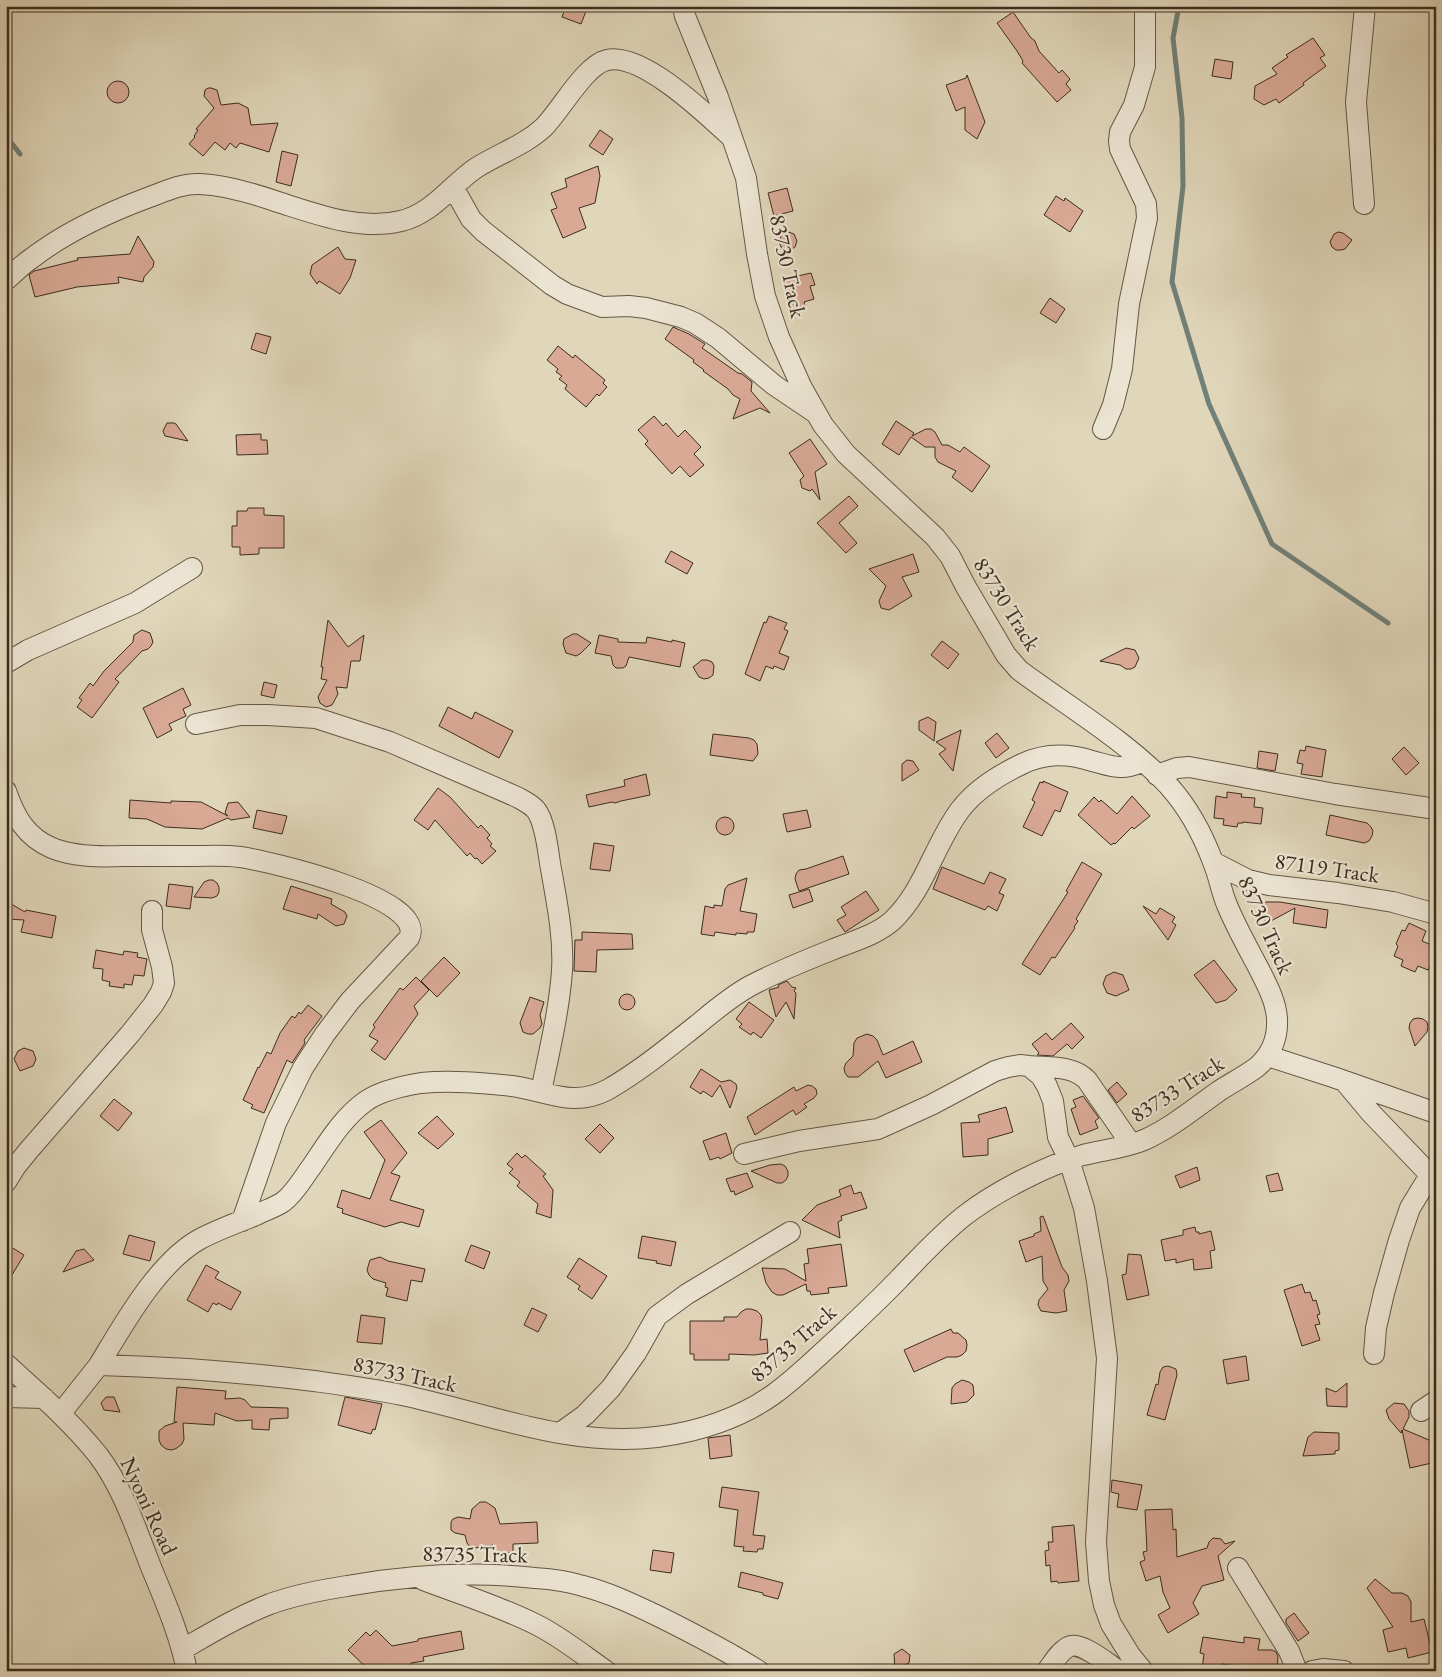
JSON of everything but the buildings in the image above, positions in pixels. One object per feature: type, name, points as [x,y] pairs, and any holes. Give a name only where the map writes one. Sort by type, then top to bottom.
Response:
[{"type":"street","name":"83730 Track","points":[[683,6],[684,16],[718,97],[746,178],[765,296],[779,337],[802,388],[817,415],[846,454],[935,537],[950,556],[1006,655],[1019,670],[1119,742],[1172,790],[1200,832],[1213,862],[1227,904],[1268,987],[1275,1006],[1276,1036],[1268,1056]]},
{"type":"street","points":[[1102,429],[1113,405],[1122,369],[1129,304],[1147,218],[1146,204],[1120,149],[1119,141],[1120,132],[1134,106],[1145,67],[1145,6]]},
{"type":"street","points":[[1364,204],[1356,102],[1365,6]]},
{"type":"street","points":[[6,280],[31,258],[84,225],[157,194],[182,186],[212,185],[264,197],[314,213],[366,224],[388,224],[404,221],[436,202],[476,169],[542,129],[587,74],[598,64],[608,60],[629,63],[648,71],[692,101],[733,138]]},
{"type":"street","points":[[453,187],[471,218],[483,231],[552,285],[567,294],[602,307],[628,306],[646,308],[681,317],[695,323],[718,338],[774,385],[817,415]]},
{"type":"street","points":[[6,663],[28,650],[135,603],[192,568]]},
{"type":"street","points":[[196,724],[240,715],[268,714],[316,718],[390,742],[517,797],[530,804],[536,810],[543,827],[560,919],[562,971],[556,1020],[542,1092]]},
{"type":"street","points":[[61,1414],[99,1365],[147,1291],[183,1249],[212,1233],[285,1200],[349,1117],[363,1103],[374,1096],[404,1086],[443,1082],[515,1086],[566,1098],[588,1098],[631,1075],[719,1007],[750,986],[872,934],[889,924],[904,908],[922,880],[959,811],[976,793],[1022,764],[1041,756],[1055,755],[1075,756],[1102,764],[1124,767],[1142,762]]},
{"type":"street","points":[[1157,775],[1177,768],[1189,767],[1336,794],[1436,809]]},
{"type":"street","points":[[6,791],[12,809],[28,833],[53,848],[74,854],[102,856],[228,856],[265,862],[373,895],[390,904],[411,927],[412,933],[409,938],[350,1001],[325,1034],[303,1068],[276,1123],[242,1221]]},
{"type":"street","name":"87119 Track","points":[[1213,862],[1248,880],[1269,885],[1393,902],[1436,914]]},
{"type":"street","points":[[6,1182],[28,1150],[130,1034],[161,992],[164,983],[162,967],[152,930],[152,911]]},
{"type":"street","points":[[1268,1056],[1436,1113]]},
{"type":"street","name":"83733 Track","points":[[99,1365],[211,1370],[369,1389],[578,1438],[619,1440],[655,1438],[714,1424],[746,1411],[771,1396],[799,1375],[884,1294],[942,1235],[968,1214],[1029,1177],[1069,1160],[1131,1144],[1162,1131],[1256,1067],[1268,1056]]},
{"type":"street","points":[[744,1154],[799,1141],[878,1129],[931,1105],[995,1072],[1020,1065],[1067,1069],[1082,1075],[1088,1080],[1131,1144]]},
{"type":"street","points":[[1029,1066],[1041,1076],[1053,1101],[1058,1137],[1069,1160],[1084,1208],[1097,1281],[1107,1358],[1096,1542],[1099,1581],[1104,1605],[1111,1624],[1143,1671]]},
{"type":"street","points":[[1346,1082],[1371,1113],[1433,1178],[1419,1191],[1410,1208],[1399,1240],[1376,1328],[1374,1354]]},
{"type":"street","points":[[560,1433],[586,1415],[611,1388],[632,1359],[657,1316],[686,1294],[790,1232]]},
{"type":"street","name":"Nyoni Road","points":[[6,1364],[61,1414],[98,1455],[116,1482],[127,1505],[183,1649],[187,1671]]},
{"type":"street","points":[[6,1397],[44,1398]]},
{"type":"street","points":[[1238,1568],[1289,1651],[1297,1671]]},
{"type":"street","name":"83735 Track","points":[[183,1649],[245,1615],[294,1596],[413,1576],[467,1574],[517,1576],[582,1585],[625,1601],[690,1632],[759,1671]]},
{"type":"street","points":[[413,1576],[536,1624],[606,1671]]},
{"type":"street","points":[[1047,1671],[1060,1653],[1069,1646],[1075,1645],[1092,1653],[1119,1671]]},
{"type":"street","points":[[1312,1671],[1323,1669],[1344,1671]]},
{"type":"waterway","points":[[1179,6],[1173,38],[1182,118],[1183,186],[1172,282],[1209,404],[1272,544],[1388,623]]},
{"type":"waterway","points":[[6,136],[20,154]]}]
